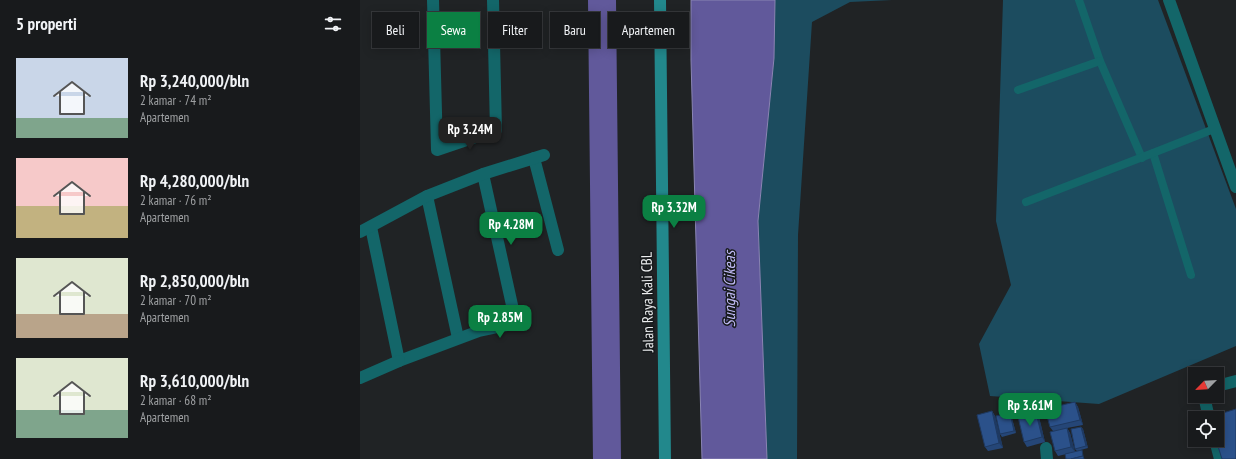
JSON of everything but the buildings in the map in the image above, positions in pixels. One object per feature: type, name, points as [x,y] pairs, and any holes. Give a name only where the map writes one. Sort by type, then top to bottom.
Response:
[{"type":"main road","name":"Jalan Raya Kali CBL","points":[[660,0],[665,459]]},
{"type":"street","points":[[433,0],[437,150],[496,130],[493,0]]},
{"type":"street","points":[[1169,0],[1236,187]]},
{"type":"street","points":[[399,361],[366,229],[427,196],[483,174],[539,156],[558,250]]},
{"type":"street","points":[[360,378],[458,338],[479,331],[516,323],[483,174]]},
{"type":"street","points":[[427,196],[458,338]]},
{"type":"street","points":[[1224,384],[1236,381]]},
{"type":"street","points":[[1217,447],[1220,459]]},
{"type":"lane","points":[[1079,0],[1100,61],[1142,158]]},
{"type":"lane","points":[[1018,90],[1100,61]]},
{"type":"lane","points":[[1026,202],[1214,129]]},
{"type":"lane","points":[[1154,153],[1190,275]]},
{"type":"shaded area","points":[[775,0],[892,0],[850,2],[812,22],[798,235],[797,459],[767,459],[758,221],[774,58]]},
{"type":"shaded area","points":[[1003,0],[1158,0],[1236,209],[1236,346],[1099,404],[990,396],[979,344],[1011,285],[996,221]]},
{"type":"water","name":"Sungai Cikeas","points":[[691,0],[775,0],[774,58],[758,221],[767,459],[702,459],[691,60]]},
{"type":"waterway","points":[[602,0],[607,459]]}]
